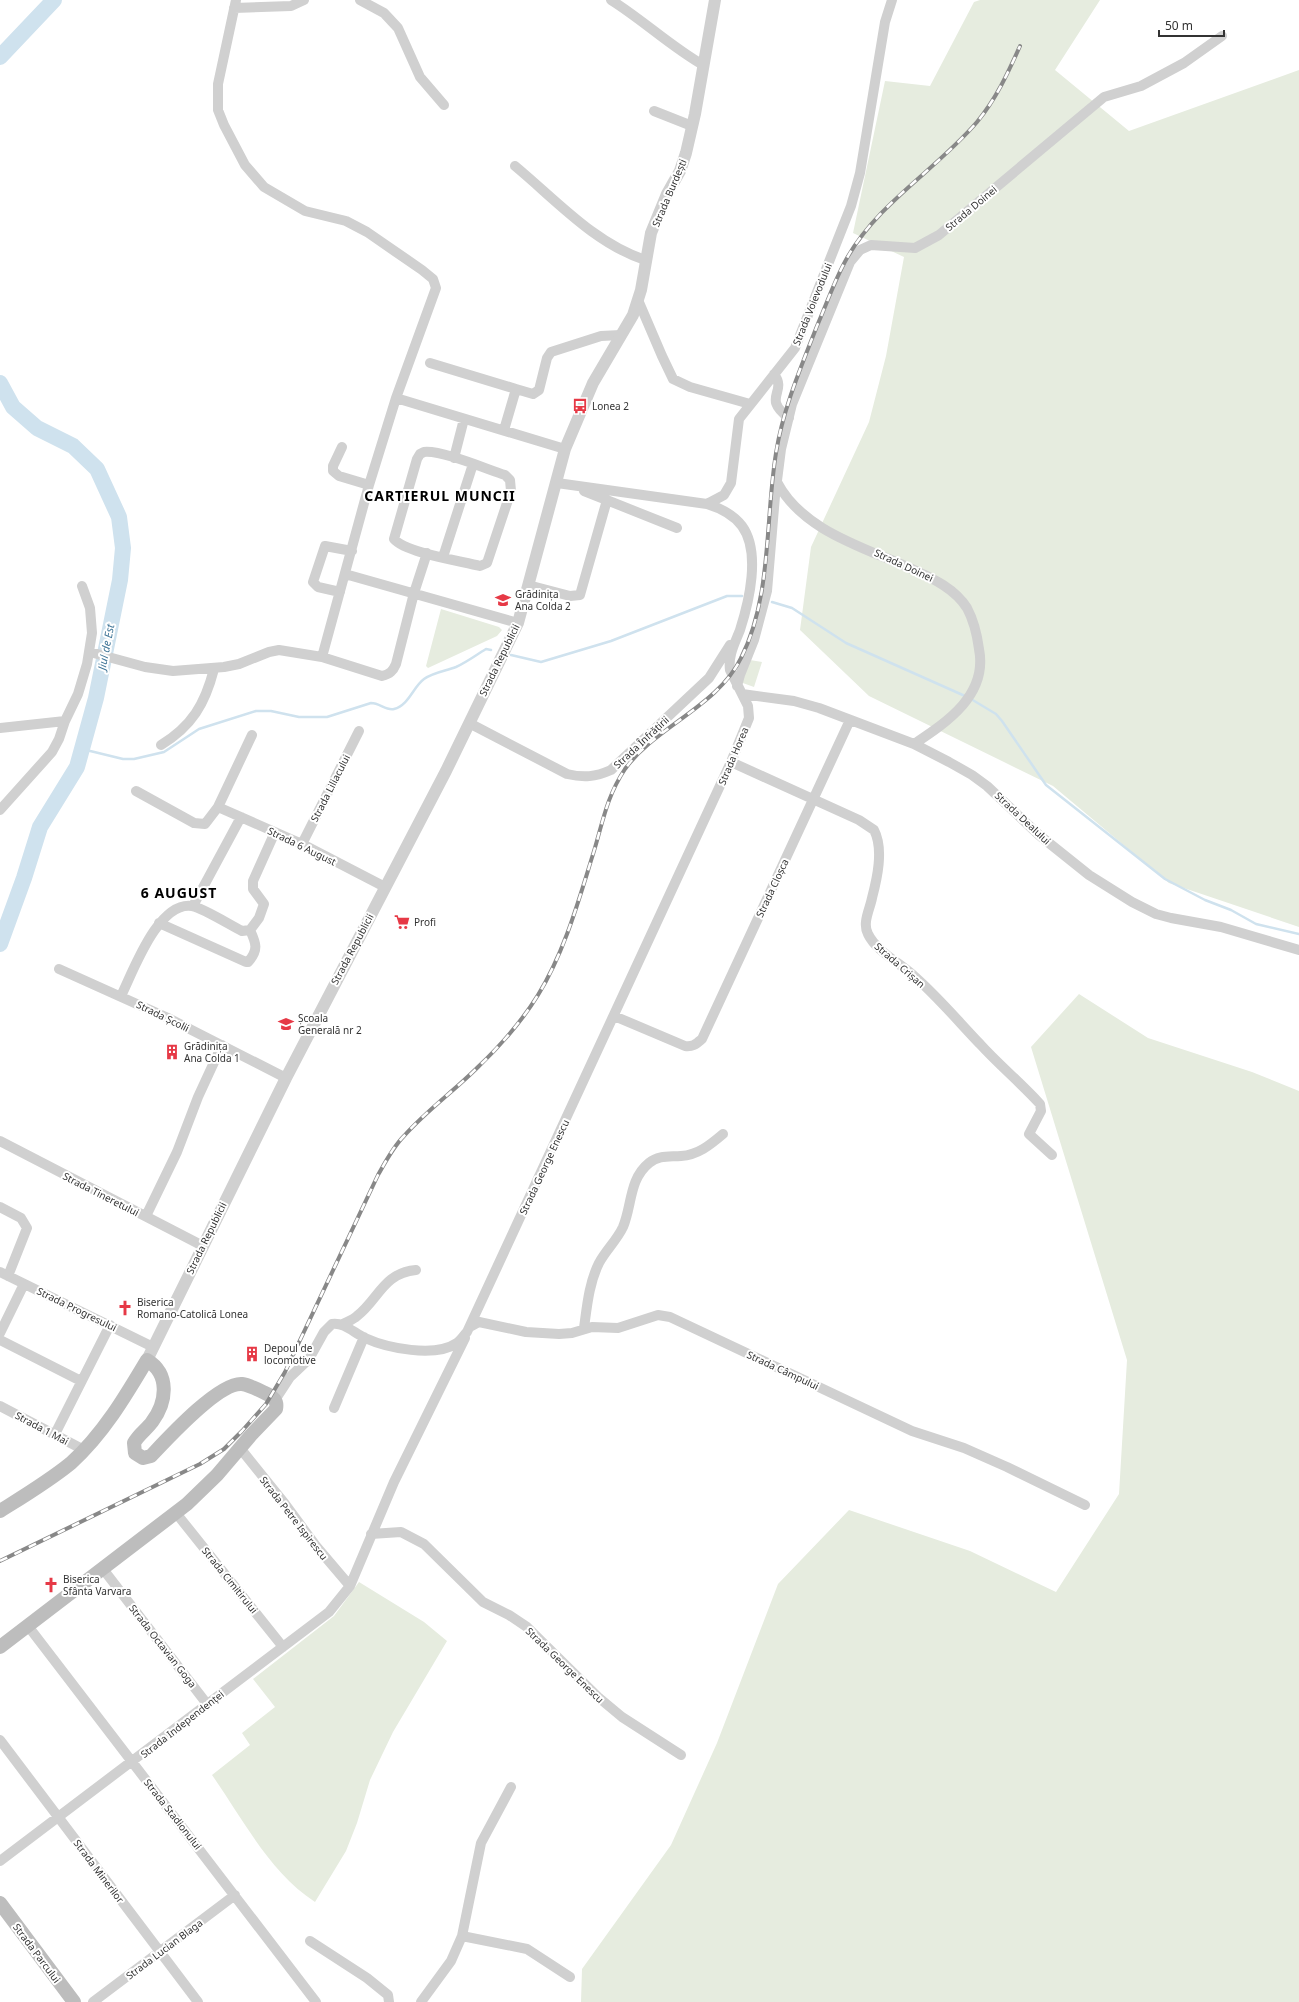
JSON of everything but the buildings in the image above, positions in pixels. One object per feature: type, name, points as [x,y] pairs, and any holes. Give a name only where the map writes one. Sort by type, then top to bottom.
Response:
[{"type":"main road","points":[[0,1647],[176,1513],[208,1483],[274,1412],[277,1406],[275,1400],[271,1396],[243,1384],[231,1387],[208,1400],[150,1456],[142,1458],[135,1453],[134,1443],[157,1414],[165,1389],[164,1380],[159,1371],[147,1360]]},
{"type":"main road","name":"Strada Republicii","points":[[0,1511],[57,1473],[84,1450],[114,1414],[147,1360]]},
{"type":"main road","name":"Strada Parcului","points":[[0,1903],[74,2002]]},
{"type":"street","points":[[304,0],[292,6],[235,4],[226,40],[217,98],[218,110],[245,165],[264,187],[305,211],[346,221],[367,232],[410,261],[436,283],[430,308],[396,398],[369,484],[322,657]]},
{"type":"street","points":[[360,0],[384,13],[398,28],[420,77],[444,105]]},
{"type":"street","points":[[610,0],[636,15],[682,53],[703,65]]},
{"type":"street","name":"Strada Burdești","points":[[621,335],[633,315],[638,300],[645,260],[654,228],[667,194],[680,171],[692,126],[715,0]]},
{"type":"street","name":"Strada Voievodului","points":[[707,504],[724,495],[731,483],[739,419],[795,348],[851,206],[860,173],[885,22],[892,0]]},
{"type":"street","name":"Strada Doinei","points":[[914,744],[955,714],[969,699],[980,667],[980,653],[972,618],[959,598],[936,580],[841,538],[818,525],[801,513],[777,482],[781,449],[792,404],[850,262],[860,250],[871,246],[915,248],[938,235],[1104,96],[1141,86],[1184,63],[1222,36]]},
{"type":"street","points":[[654,111],[692,126]]},
{"type":"street","points":[[516,166],[578,221],[618,249],[645,260]]},
{"type":"street","points":[[638,300],[673,379],[679,383],[750,404]]},
{"type":"street","points":[[430,364],[533,394],[539,390],[547,358],[551,352],[601,336],[621,335]]},
{"type":"street","name":"Strada Republicii","points":[[147,1360],[286,1078],[469,723],[518,623],[528,585],[562,484],[566,449],[593,383],[621,335]]},
{"type":"street","points":[[774,374],[779,382],[775,398],[777,407],[789,418]]},
{"type":"street","points":[[504,430],[516,389]]},
{"type":"street","points":[[396,398],[566,449]]},
{"type":"street","points":[[454,458],[464,419]]},
{"type":"street","points":[[342,447],[333,466],[333,471],[339,476],[369,484]]},
{"type":"street","points":[[428,452],[473,464],[505,475],[510,480],[511,485],[490,560],[480,566],[427,554],[397,542],[394,537],[395,532],[420,454],[428,452]]},
{"type":"street","points":[[442,557],[473,464]]},
{"type":"street","points":[[740,690],[740,675],[754,640],[764,604],[777,482]]},
{"type":"street","points":[[562,484],[707,504]]},
{"type":"street","points":[[562,484],[677,528]]},
{"type":"street","points":[[528,585],[570,596],[580,595],[607,500]]},
{"type":"street","name":"Strada Horea","points":[[614,1016],[731,762],[749,718],[748,706],[729,664],[730,655],[740,631],[748,602],[751,548],[742,526],[728,513],[707,504]]},
{"type":"street","points":[[340,592],[318,587],[313,582],[325,546],[352,551]]},
{"type":"street","points":[[90,652],[159,670],[173,671],[214,669],[239,664],[269,652],[279,650],[322,657],[382,676],[388,675],[393,671],[396,664],[414,593],[427,554]]},
{"type":"street","points":[[345,574],[518,623]]},
{"type":"street","points":[[0,810],[52,752],[59,740],[65,721],[82,683],[90,652],[92,633],[90,608],[82,586]]},
{"type":"street","name":"Strada Înfrățirii","points":[[469,723],[567,774],[580,777],[596,776],[611,770],[704,682],[718,665],[740,631]]},
{"type":"street","points":[[161,745],[178,734],[194,716],[209,690],[214,669]]},
{"type":"street","name":"Strada Dealului","points":[[740,690],[794,701],[819,708],[914,744],[972,775],[1002,799],[1038,835],[1089,875],[1132,902],[1156,914],[1221,927],[1299,950]]},
{"type":"street","name":"Strada Cloșca","points":[[614,1016],[685,1046],[692,1046],[702,1039],[850,720]]},
{"type":"street","points":[[0,728],[65,721]]},
{"type":"street","name":"Strada Liliacului","points":[[302,844],[359,731]]},
{"type":"street","points":[[136,791],[200,825],[205,824],[218,807],[252,735]]},
{"type":"street","name":"Strada Crișan","points":[[731,762],[859,820],[874,830],[878,845],[878,865],[873,898],[865,926],[867,933],[873,941],[915,976],[1040,1104],[1041,1111],[1029,1134],[1052,1155]]},
{"type":"street","name":"Strada 6 August","points":[[218,807],[302,844],[385,887]]},
{"type":"street","points":[[193,906],[241,817]]},
{"type":"street","points":[[250,930],[264,908],[264,904],[253,889],[253,881],[275,832]]},
{"type":"street","points":[[121,996],[160,923],[169,913],[178,908],[193,906],[242,931],[250,930]]},
{"type":"street","points":[[160,923],[246,962],[248,962],[256,951],[256,945],[250,930]]},
{"type":"street","name":"Strada Școlii","points":[[59,969],[121,996],[286,1078]]},
{"type":"street","name":"Strada George Enescu","points":[[351,1582],[394,1482],[470,1326],[614,1016]]},
{"type":"street","points":[[146,1216],[176,1152],[198,1097],[222,1045]]},
{"type":"street","points":[[584,1328],[590,1285],[599,1264],[623,1226],[633,1185],[640,1173],[649,1163],[661,1157],[682,1156],[696,1153],[708,1147],[722,1134]]},
{"type":"street","name":"Strada Tineretului","points":[[0,1141],[203,1246]]},
{"type":"street","points":[[0,1207],[22,1218],[27,1228],[4,1274]]},
{"type":"street","points":[[275,1400],[290,1377],[309,1359],[327,1327],[334,1324],[341,1324],[356,1317],[384,1284],[395,1276],[407,1271],[416,1270]]},
{"type":"street","name":"Strada Progresului","points":[[4,1274],[153,1347]]},
{"type":"street","points":[[0,1333],[24,1284]]},
{"type":"street","name":"Strada Câmpului","points":[[470,1326],[479,1322],[526,1332],[551,1334],[572,1333],[584,1328],[618,1328],[658,1315],[670,1317],[912,1431],[944,1440],[971,1451],[1085,1505]]},
{"type":"street","points":[[341,1324],[364,1337],[394,1347],[435,1350],[457,1343],[470,1326]]},
{"type":"street","points":[[55,1434],[110,1325]]},
{"type":"street","points":[[334,1408],[364,1337]]},
{"type":"street","points":[[0,1340],[81,1381]]},
{"type":"street","name":"Strada 1 Mai","points":[[0,1406],[84,1450]]},
{"type":"street","name":"Strada Petre Ispirescu","points":[[240,1448],[316,1546],[351,1582]]},
{"type":"street","name":"Strada Cimitirului","points":[[176,1513],[282,1647]]},
{"type":"street","name":"Strada George Enescu","points":[[371,1534],[402,1532],[424,1544],[483,1602],[509,1615],[527,1627],[598,1697],[622,1717],[681,1755]]},
{"type":"street","name":"Strada Octavian Goga","points":[[103,1569],[207,1704]]},
{"type":"street","name":"Strada Independenței","points":[[0,1861],[329,1612],[351,1582]]},
{"type":"street","name":"Strada Stadionului","points":[[28,1626],[236,1895],[316,2002]]},
{"type":"street","name":"Strada Minerilor","points":[[0,1740],[198,2002]]},
{"type":"street","points":[[421,2002],[451,1961],[462,1936],[481,1843],[511,1787]]},
{"type":"street","name":"Strada Lucian Blaga","points":[[93,2002],[236,1895]]},
{"type":"street","points":[[462,1936],[527,1949],[570,1977]]},
{"type":"street","points":[[310,1941],[367,1978],[388,1996],[389,2002]]},
{"type":"street","points":[[392,2002],[397,2002]]},
{"type":"shaded area","points":[[980,0],[1100,0],[1055,70],[1129,131],[1299,70],[1299,927],[1169,883],[1053,786],[869,696],[800,630],[811,547],[869,422],[886,356],[904,257],[853,233],[885,81],[930,86],[974,2]]},
{"type":"shaded area","points":[[441,609],[499,627],[502,630],[497,636],[428,668],[426,666]]},
{"type":"shaded area","points":[[750,660],[762,662],[754,687],[740,682]]},
{"type":"shaded area","points":[[1079,994],[1148,1038],[1252,1072],[1299,1091],[1299,2002],[581,2002],[582,1969],[671,1845],[717,1743],[778,1584],[849,1510],[970,1551],[1056,1592],[1119,1494],[1127,1360],[1031,1047]]},
{"type":"shaded area","points":[[359,1582],[424,1622],[447,1641],[393,1732],[370,1780],[357,1823],[346,1851],[315,1902],[284,1876],[270,1860],[246,1827],[212,1775],[250,1745],[242,1733],[275,1707],[253,1679],[334,1616]]},
{"type":"waterway","name":"Jiul de Est","points":[[0,57],[54,0]]},
{"type":"waterway","name":"Jiul de Est","points":[[0,383],[13,407],[37,428],[73,446],[97,469],[119,517],[123,548],[120,580],[96,698],[77,767],[40,827],[24,878],[0,944]]},
{"type":"waterway","points":[[511,655],[541,662],[611,641],[727,596],[742,596]]},
{"type":"waterway","points":[[772,602],[792,608],[846,643],[965,696]]},
{"type":"waterway","points":[[82,749],[123,759],[134,759],[164,752],[199,729],[256,711],[271,711],[299,717],[327,717],[371,703],[388,709],[394,709],[403,704],[424,679],[436,673],[456,667],[486,649],[491,650]]},
{"type":"waterway","points":[[971,699],[996,714],[1046,785],[1165,879],[1205,900],[1231,910],[1256,924],[1299,934]]},
{"type":"railway","points":[[0,1561],[200,1464],[224,1449],[266,1404],[285,1372],[378,1175],[393,1149],[413,1127],[469,1076],[502,1042],[518,1024],[548,978],[564,943],[583,888],[610,799],[625,769],[638,754],[653,741],[717,690],[731,675],[741,658],[751,634],[758,610],[763,584],[776,453],[783,420],[817,326],[839,274],[860,238],[875,220],[977,122],[996,95],[1020,46]]},
{"type":"place","name":"Lonea 2","points":[[580,406]]},
{"type":"place","name":"Grădinița Ana Colda 2","points":[[503,600]]},
{"type":"place","name":"Profi","points":[[402,922]]},
{"type":"place","name":"Școala Generală nr 2","points":[[286,1024]]},
{"type":"place","name":"Grădinița Ana Colda 1","points":[[172,1052]]},
{"type":"place","name":"Biserica Romano-Catolică Lonea","points":[[125,1308]]},
{"type":"place","name":"Depoul de locomotive","points":[[252,1354]]},
{"type":"place","name":"Biserica Sfânta Varvara","points":[[51,1585]]},
{"type":"district","name":"CARTIERUL MUNCII","points":[[440,496]]},
{"type":"district","name":"6 AUGUST","points":[[179,893]]}]
